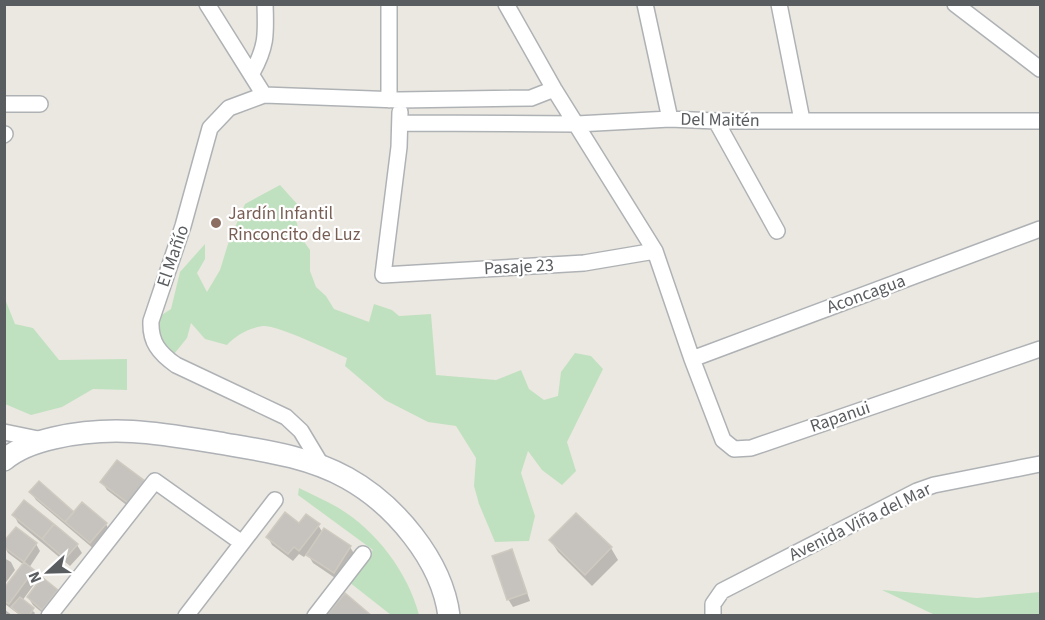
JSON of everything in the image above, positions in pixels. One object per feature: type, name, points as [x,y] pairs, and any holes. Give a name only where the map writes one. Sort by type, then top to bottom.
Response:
[{"type":"street","points":[[207,4],[264,95],[394,100],[531,98],[554,89]]},
{"type":"street","points":[[252,73],[263,53],[266,36],[265,4]]},
{"type":"street","points":[[389,4],[394,100],[400,123]]},
{"type":"street","name":"Rapanui","points":[[506,4],[554,89],[655,251],[723,440],[734,449],[751,448],[1041,349]]},
{"type":"street","points":[[645,4],[670,119]]},
{"type":"street","points":[[779,4],[802,120]]},
{"type":"street","points":[[955,4],[1041,69]]},
{"type":"street","name":"El Mañío","points":[[264,95],[229,108],[210,128],[183,226],[151,321],[151,331],[154,345],[162,355],[176,365],[286,417],[302,431],[322,466]]},
{"type":"street","points":[[4,104],[40,104]]},
{"type":"street","name":"Del Maitén","points":[[400,123],[577,124],[670,119],[1041,121]]},
{"type":"street","points":[[716,121],[777,231]]},
{"type":"street","name":"Pasaje 23","points":[[400,123],[399,147],[382,276],[584,263],[655,251]]},
{"type":"street","name":"Aconcagua","points":[[692,359],[1041,229]]},
{"type":"street","points":[[4,460],[24,447],[43,440],[83,432],[119,430],[262,451],[299,458],[322,466],[348,478],[390,509],[415,537],[437,573],[449,615]]},
{"type":"street","points":[[4,432],[43,440]]},
{"type":"street","name":"Avenida Viña del Mar","points":[[713,615],[713,604],[722,591],[917,491],[934,484],[1041,464]]},
{"type":"street","points":[[49,615],[155,481],[242,543]]},
{"type":"street","points":[[186,615],[275,500]]},
{"type":"street","points":[[315,615],[363,554]]},
{"type":"green space","points":[[280,185],[298,205],[296,220],[300,236],[310,250],[310,271],[316,287],[326,296],[334,309],[369,322],[374,304],[392,310],[399,316],[431,314],[436,375],[496,380],[521,370],[529,389],[544,400],[558,396],[561,372],[575,353],[591,356],[603,369],[567,442],[576,471],[562,485],[542,470],[528,451],[521,473],[535,516],[529,541],[495,542],[474,486],[476,458],[456,426],[428,422],[385,400],[345,366],[347,358],[305,339],[263,326],[248,330],[227,345],[205,339],[191,323],[187,338],[166,364],[151,338],[157,318],[171,309],[180,272],[205,244],[205,259],[197,273],[207,292],[220,270],[245,204]]},
{"type":"green space","points":[[5,299],[15,324],[33,328],[59,360],[127,359],[127,390],[93,389],[62,407],[31,415],[5,404]]},
{"type":"green space","points":[[299,488],[351,516],[377,540],[407,583],[419,615],[391,615],[349,582],[373,550],[298,495]]},
{"type":"green space","points":[[882,590],[977,598],[1040,592],[1040,615],[935,615]]},
{"type":"building","points":[[117,460],[145,481],[128,503],[100,482]]},
{"type":"building","points":[[39,481],[74,512],[65,522],[29,492]]},
{"type":"building","points":[[24,500],[54,524],[42,539],[12,515]]},
{"type":"building","points":[[82,502],[107,523],[90,543],[65,522]]},
{"type":"building","points":[[285,512],[299,523],[306,514],[320,524],[299,551],[294,547],[288,554],[266,537]]},
{"type":"building","points":[[576,513],[612,547],[585,575],[549,540]]},
{"type":"building","points":[[54,524],[78,544],[65,559],[42,539]]},
{"type":"building","points":[[16,527],[37,543],[24,562],[4,547],[4,541]]},
{"type":"building","points":[[324,528],[351,546],[334,573],[306,555]]},
{"type":"building","points":[[512,549],[527,593],[507,600],[492,556]]},
{"type":"building","points":[[24,562],[34,570],[9,604],[4,601],[4,588]]},
{"type":"building","points":[[42,577],[58,590],[42,610],[27,597]]},
{"type":"building","points":[[345,593],[372,616],[326,616]]},
{"type":"building","points":[[20,597],[34,608],[29,616],[22,616],[11,607]]},
{"type":"place","name":"Jardín Infantil Rinconcito de Luz","points":[[216,223]]}]
